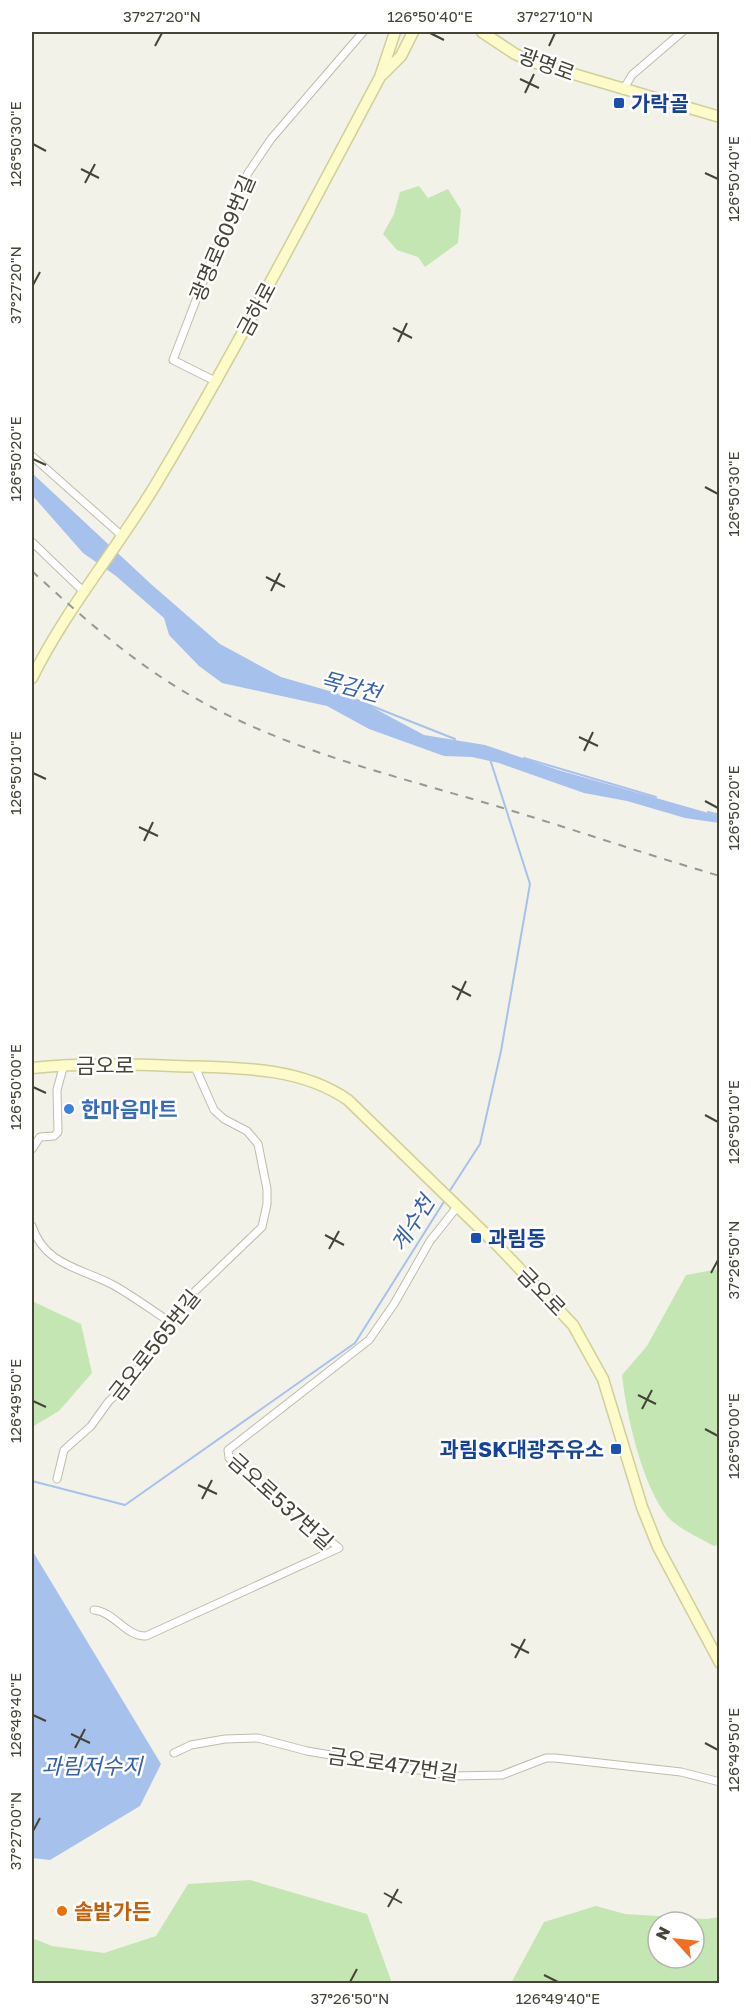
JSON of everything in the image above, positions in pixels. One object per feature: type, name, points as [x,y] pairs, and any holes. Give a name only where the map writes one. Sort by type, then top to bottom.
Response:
[{"type":"main road","name":"금하로","points":[[84,592],[154,488],[217,382],[380,77],[395,32]]},
{"type":"main road","name":"금하로","points":[[380,77],[401,56],[411,36],[419,32]]},
{"type":"main road","name":"광명로","points":[[482,32],[525,59],[720,117]]},
{"type":"main road","points":[[32,678],[46,648],[84,592]]},
{"type":"main road","name":"금오로","points":[[32,1068],[64,1064],[195,1067],[278,1073],[335,1091],[360,1110],[563,1313],[588,1348],[607,1387],[642,1507],[658,1547],[720,1663]]},
{"type":"street","name":"광명로609번길","points":[[217,382],[173,360],[235,200],[263,150],[363,32]]},
{"type":"street","points":[[623,90],[632,75],[682,32]]},
{"type":"street","points":[[32,456],[121,535]]},
{"type":"street","points":[[32,542],[84,592]]},
{"type":"street","points":[[32,1149],[40,1137],[54,1136],[58,1132],[56,1100],[64,1064]]},
{"type":"street","name":"금오로565번길","points":[[57,1479],[64,1450],[91,1426],[109,1401],[127,1385],[196,1288],[262,1227],[267,1204],[267,1189],[258,1144],[247,1131],[224,1119],[214,1110],[195,1067]]},
{"type":"street","name":"금오로537번길","points":[[94,1610],[106,1612],[137,1636],[146,1636],[339,1548],[229,1458],[228,1450],[369,1340],[394,1304],[430,1241],[455,1206]]},
{"type":"street","points":[[32,1226],[43,1249],[51,1257],[115,1286],[170,1322]]},
{"type":"street","name":"금오로477번길","points":[[174,1753],[191,1745],[225,1739],[258,1738],[307,1751],[438,1775],[502,1775],[546,1758],[564,1758],[681,1772],[720,1782]]},
{"type":"green space","points":[[419,186],[428,198],[448,189],[461,210],[458,243],[425,267],[418,257],[397,250],[383,234],[394,214],[400,192]]},
{"type":"green space","points":[[719,1269],[720,1544],[714,1546],[677,1525],[658,1503],[637,1448],[627,1409],[622,1375],[647,1346],[686,1275]]},
{"type":"green space","points":[[32,1301],[81,1324],[92,1373],[59,1411],[32,1427]]},
{"type":"green space","points":[[250,1880],[367,1914],[392,1983],[32,1983],[32,1938],[52,1946],[104,1953],[156,1936],[188,1884]]},
{"type":"green space","points":[[596,1906],[625,1914],[646,1915],[646,1970],[706,1970],[706,1919],[719,1917],[719,1983],[511,1983],[544,1922]]},
{"type":"water","name":"목감천","points":[[32,473],[152,585],[220,644],[281,677],[357,699],[424,735],[485,745],[558,770],[719,816],[719,823],[685,818],[627,801],[584,793],[499,763],[472,757],[444,756],[369,729],[327,706],[222,683],[199,666],[169,635],[164,618],[116,576],[83,553],[32,495]]},
{"type":"water","name":"과림저수지","points":[[32,1550],[161,1764],[140,1806],[50,1860],[32,1858]]},
{"type":"waterway","name":"목감천","points":[[354,699],[455,739]]},
{"type":"waterway","name":"목감천","points":[[524,758],[656,797]]},
{"type":"waterway","name":"계수천","points":[[449,1192],[480,1144],[501,1051],[530,884],[490,759]]},
{"type":"waterway","name":"목감천","points":[[708,812],[720,815]]},
{"type":"waterway","name":"계수천","points":[[32,1481],[125,1505],[355,1343],[445,1200]]},
{"type":"railway","points":[[32,571],[88,621],[146,667],[188,694],[259,730],[371,770],[720,876]]},
{"type":"place","name":"가락골","points":[[619,103]]},
{"type":"place","name":"한마음마트","points":[[69,1109]]},
{"type":"place","name":"과림동","points":[[476,1238]]},
{"type":"place","name":"과림SK대광주유소","points":[[616,1449]]},
{"type":"place","name":"솔밭가든","points":[[62,1911]]}]
